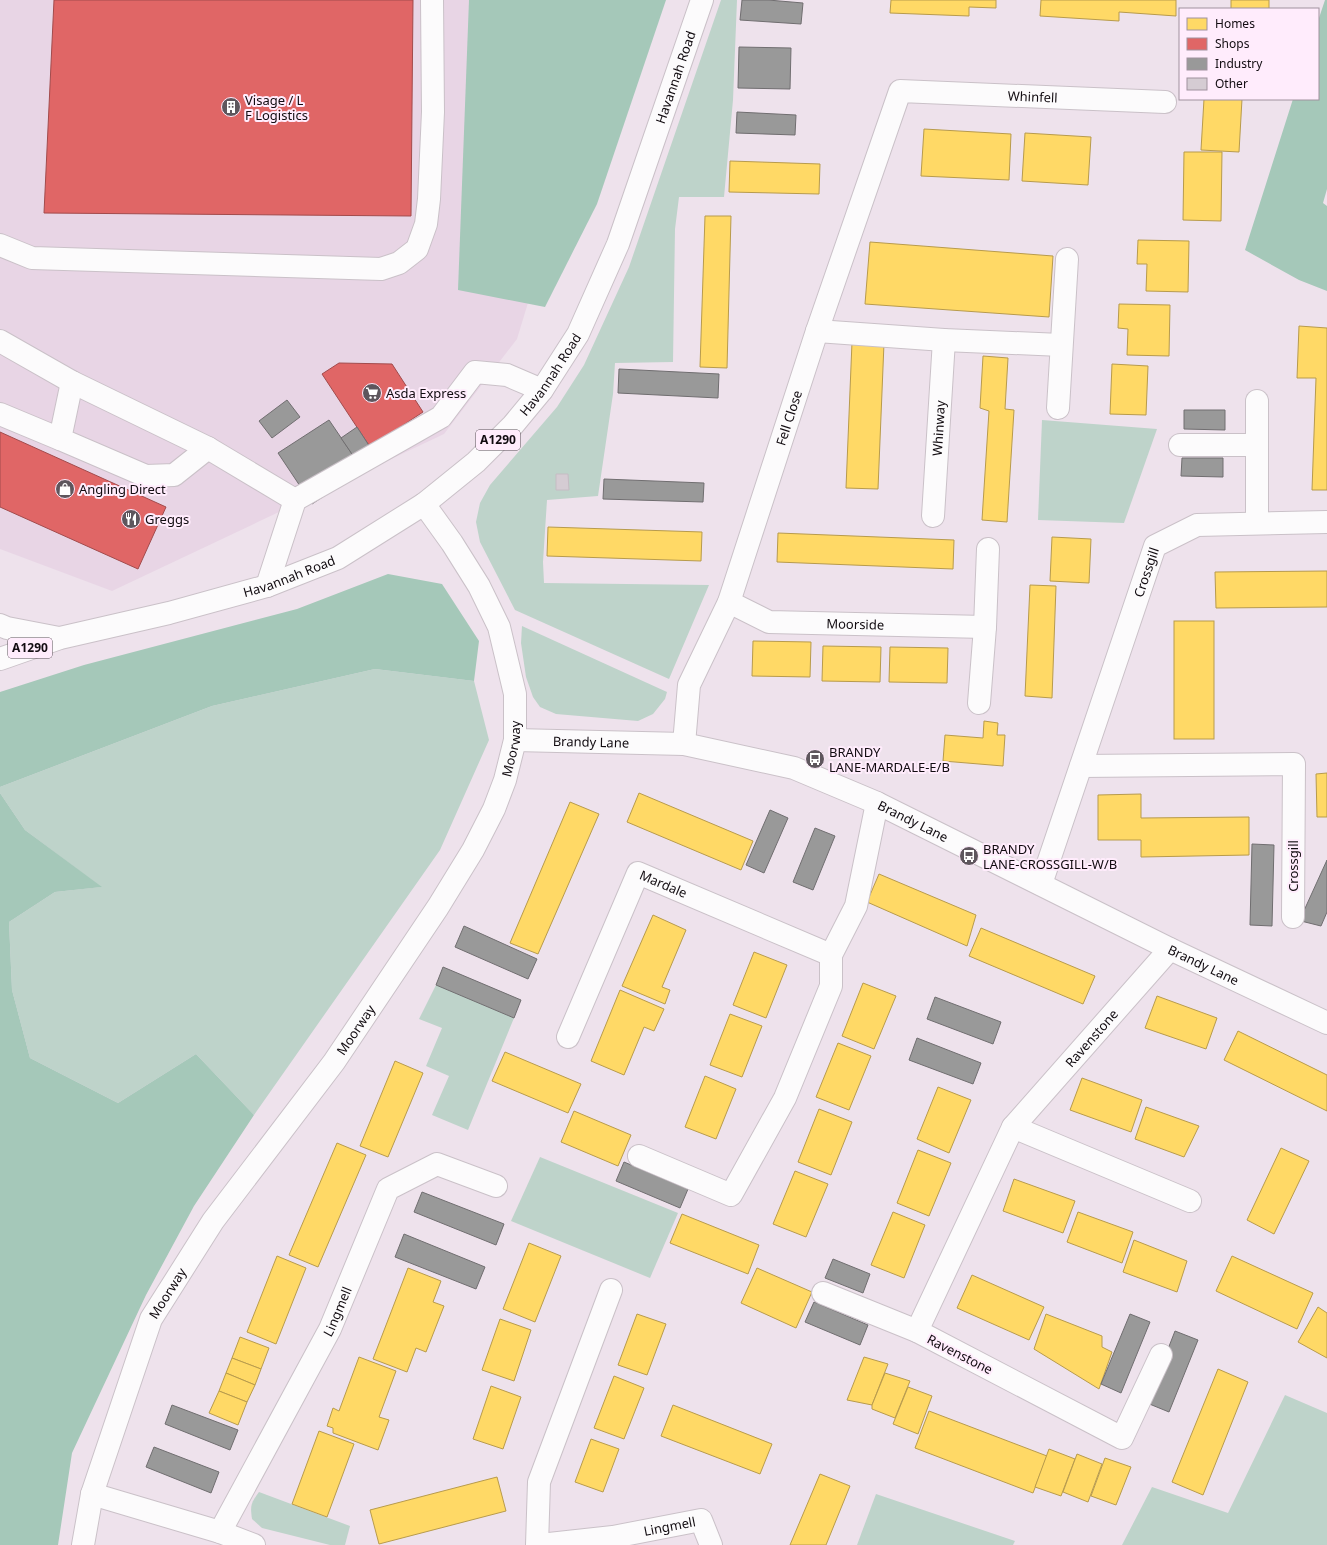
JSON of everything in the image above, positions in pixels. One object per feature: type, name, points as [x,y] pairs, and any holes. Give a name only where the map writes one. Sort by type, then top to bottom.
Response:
[{"type":"street","points":[[0,245],[32,258],[381,269],[399,263],[417,249],[426,224],[429,199],[433,112],[432,0]]},
{"type":"street","name":"Havannah Road","points":[[0,659],[60,638],[169,613],[266,586],[338,558],[424,504],[476,462],[513,425],[542,390],[578,334],[618,244],[702,0]]},
{"type":"street","name":"Whinfell","points":[[900,91],[1165,102]]},
{"type":"street","name":"Fell Close","points":[[684,744],[689,685],[729,602],[817,331],[900,91]]},
{"type":"street","points":[[1058,408],[1067,259]]},
{"type":"street","points":[[817,331],[944,340],[1061,345]]},
{"type":"street","name":"Whinway","points":[[933,516],[944,340]]},
{"type":"street","points":[[0,341],[72,382],[208,448],[295,500]]},
{"type":"street","points":[[266,586],[295,500],[441,416],[475,372],[506,375],[542,390]]},
{"type":"street","points":[[60,438],[72,382]]},
{"type":"street","points":[[1256,401],[1257,523]]},
{"type":"street","points":[[0,414],[60,438],[146,476],[174,475],[208,448]]},
{"type":"street","points":[[1180,445],[1256,445]]},
{"type":"street","name":"Moorway","points":[[82,1545],[92,1494],[150,1319],[214,1221],[334,1062],[438,907],[473,850],[494,809],[505,780],[514,740],[515,694],[498,627],[479,586],[452,543],[424,504]]},
{"type":"street","name":"Crossgill","points":[[1041,884],[1155,546],[1197,524],[1327,522]]},
{"type":"street","points":[[979,703],[985,627],[988,549]]},
{"type":"street","name":"Moorside","points":[[729,602],[769,622],[985,627]]},
{"type":"street","name":"Havannah Road","points":[[0,625],[7,628],[60,638]]},
{"type":"street","name":"Brandy Lane","points":[[514,740],[684,744],[794,768],[877,803],[1170,949],[1327,1023]]},
{"type":"street","name":"Crossgill","points":[[1081,766],[1294,764],[1293,917]]},
{"type":"street","points":[[639,1156],[731,1194],[785,1098],[831,986],[831,955],[856,906],[877,803]]},
{"type":"street","name":"Mardale","points":[[568,1037],[638,873],[831,955]]},
{"type":"street","name":"Ravenstone","points":[[1161,1355],[1122,1438],[916,1331],[1013,1127],[1170,949]]},
{"type":"street","points":[[1013,1127],[1190,1201]]},
{"type":"street","name":"Lingmell","points":[[220,1532],[330,1329],[388,1189],[437,1164],[496,1186]]},
{"type":"street","points":[[537,1545],[539,1482],[611,1290]]},
{"type":"street","points":[[823,1293],[916,1331]]},
{"type":"street","points":[[92,1494],[220,1532],[254,1545]]},
{"type":"street","name":"Lingmell","points":[[540,1545],[613,1537],[701,1520],[711,1545]]},
{"type":"shaded area","points":[[0,0],[620,0],[517,339],[444,434],[112,591],[0,549]]},
{"type":"green space","points":[[469,0],[666,0],[597,204],[545,307],[458,290]]},
{"type":"green space","points":[[721,0],[737,0],[733,100],[724,197],[679,197],[675,229],[673,362],[615,363],[613,394],[598,496],[547,500],[543,562],[544,583],[709,585],[669,679],[515,610],[480,542],[476,522],[480,503],[490,485],[557,407],[584,365],[629,267]]},
{"type":"green space","points":[[1325,0],[1327,0],[1327,189],[1323,203],[1327,206],[1327,291],[1299,280],[1245,250],[1293,100],[1319,100],[1319,18]]},
{"type":"green space","points":[[1042,420],[1157,429],[1124,523],[1038,520]]},
{"type":"green space","points":[[388,574],[442,584],[479,641],[474,681],[375,669],[212,706],[0,787],[0,692],[84,665],[297,609]]},
{"type":"green space","points":[[522,626],[667,692],[665,699],[653,714],[638,721],[556,714],[540,707],[533,697],[526,677],[521,643]]},
{"type":"green space","points":[[375,669],[474,681],[489,740],[440,850],[254,1115],[196,1054],[118,1103],[30,1058],[12,990],[9,922],[55,892],[101,887],[25,830],[0,793],[0,787],[212,706]]},
{"type":"green space","points":[[0,793],[25,830],[102,887],[55,892],[9,922],[12,990],[30,1058],[118,1103],[196,1054],[254,1115],[194,1206],[146,1295],[72,1453],[58,1545],[0,1545]]},
{"type":"green space","points":[[436,985],[514,1018],[468,1130],[432,1115],[449,1076],[426,1066],[442,1028],[419,1019]]},
{"type":"green space","points":[[540,1157],[678,1213],[650,1278],[511,1221]]},
{"type":"green space","points":[[1285,1395],[1327,1413],[1327,1545],[1122,1545],[1152,1487],[1228,1513]]},
{"type":"green space","points":[[259,1492],[350,1526],[345,1545],[330,1545],[262,1528],[252,1519],[251,1514],[252,1504]]},
{"type":"green space","points":[[876,1494],[1015,1541],[1013,1545],[857,1545]]},
{"type":"building: Homes","points":[[891,0],[996,0],[996,8],[969,7],[969,16],[890,13]]},
{"type":"building: Homes","points":[[1041,0],[1176,0],[1176,16],[1119,12],[1119,21],[1040,16]]},
{"type":"building: Homes","points":[[1231,0],[1269,0],[1269,8],[1231,8]]},
{"type":"building: Homes","points":[[1204,100],[1242,100],[1239,152],[1201,150]]},
{"type":"building: Homes","points":[[924,129],[1011,134],[1009,180],[921,176]]},
{"type":"building: Homes","points":[[1025,133],[1091,137],[1088,185],[1022,181]]},
{"type":"building: Homes","points":[[1184,152],[1222,152],[1221,221],[1183,220]]},
{"type":"building: Homes","points":[[730,161],[820,164],[819,194],[729,192]]},
{"type":"building: Homes","points":[[705,216],[731,216],[727,368],[700,367]]},
{"type":"building: Homes","points":[[1138,240],[1189,241],[1188,292],[1146,291],[1147,264],[1137,264]]},
{"type":"building: Homes","points":[[870,242],[1053,256],[1049,317],[865,304]]},
{"type":"building: Homes","points":[[1119,304],[1170,305],[1169,356],[1127,355],[1128,329],[1118,328]]},
{"type":"building: Homes","points":[[1299,326],[1327,328],[1327,490],[1312,490],[1316,378],[1297,378]]},
{"type":"building: Homes","points":[[852,342],[884,343],[878,489],[846,488]]},
{"type":"building: Homes","points":[[983,356],[1008,358],[1005,409],[1014,410],[1007,522],[982,520],[989,411],[980,408]]},
{"type":"building: Homes","points":[[1112,364],[1148,366],[1146,415],[1110,414]]},
{"type":"building: Homes","points":[[548,527],[702,532],[701,561],[547,556]]},
{"type":"building: Homes","points":[[778,533],[954,540],[953,569],[777,562]]},
{"type":"building: Homes","points":[[1052,537],[1091,539],[1089,583],[1050,581]]},
{"type":"building: Homes","points":[[1327,571],[1327,607],[1216,608],[1215,572]]},
{"type":"building: Homes","points":[[1030,585],[1056,586],[1052,698],[1025,696]]},
{"type":"building: Homes","points":[[1174,621],[1214,621],[1214,739],[1174,739]]},
{"type":"building: Homes","points":[[753,641],[811,642],[810,677],[752,676]]},
{"type":"building: Homes","points":[[823,646],[881,647],[880,682],[822,681]]},
{"type":"building: Homes","points":[[890,647],[948,648],[947,683],[889,682]]},
{"type":"building: Homes","points":[[984,721],[998,723],[997,735],[1005,735],[1003,766],[943,761],[945,735],[983,738]]},
{"type":"building: Homes","points":[[1327,773],[1327,817],[1317,817],[1316,774]]},
{"type":"building: Homes","points":[[639,793],[753,841],[741,870],[627,822]]},
{"type":"building: Homes","points":[[1141,794],[1141,818],[1249,817],[1249,855],[1141,857],[1141,840],[1098,840],[1098,795]]},
{"type":"building: Homes","points":[[570,802],[599,814],[538,954],[510,943]]},
{"type":"building: Homes","points":[[879,874],[976,915],[967,946],[867,902]]},
{"type":"building: Homes","points":[[653,915],[686,930],[662,987],[670,990],[665,1004],[622,986]]},
{"type":"building: Homes","points":[[981,928],[1095,976],[1083,1004],[969,956]]},
{"type":"building: Homes","points":[[754,952],[787,965],[766,1018],[733,1005]]},
{"type":"building: Homes","points":[[863,983],[896,996],[874,1049],[842,1036]]},
{"type":"building: Homes","points":[[620,990],[664,1009],[654,1031],[644,1027],[624,1075],[591,1061]]},
{"type":"building: Homes","points":[[1157,996],[1217,1018],[1206,1049],[1145,1028]]},
{"type":"building: Homes","points":[[730,1014],[762,1026],[742,1077],[710,1065]]},
{"type":"building: Homes","points":[[1238,1031],[1327,1075],[1327,1111],[1224,1060]]},
{"type":"building: Homes","points":[[838,1043],[871,1056],[849,1110],[816,1097]]},
{"type":"building: Homes","points":[[505,1052],[581,1084],[568,1113],[492,1081]]},
{"type":"building: Homes","points":[[395,1061],[423,1073],[388,1157],[360,1146]]},
{"type":"building: Homes","points":[[705,1076],[736,1089],[716,1139],[685,1127]]},
{"type":"building: Homes","points":[[1082,1078],[1142,1100],[1131,1132],[1070,1110]]},
{"type":"building: Homes","points":[[938,1087],[971,1100],[949,1153],[917,1139]]},
{"type":"building: Homes","points":[[1146,1107],[1199,1126],[1184,1157],[1135,1139]]},
{"type":"building: Homes","points":[[819,1109],[852,1122],[831,1175],[798,1162]]},
{"type":"building: Homes","points":[[574,1111],[631,1135],[618,1166],[561,1142]]},
{"type":"building: Homes","points":[[337,1143],[366,1155],[318,1267],[289,1255]]},
{"type":"building: Homes","points":[[1281,1148],[1309,1161],[1274,1234],[1247,1220]]},
{"type":"building: Homes","points":[[918,1150],[951,1163],[929,1216],[897,1203]]},
{"type":"building: Homes","points":[[795,1171],[828,1184],[806,1237],[773,1224]]},
{"type":"building: Homes","points":[[1014,1179],[1075,1201],[1063,1233],[1003,1211]]},
{"type":"building: Homes","points":[[893,1212],[925,1225],[904,1278],[871,1265]]},
{"type":"building: Homes","points":[[1078,1212],[1133,1232],[1122,1263],[1067,1242]]},
{"type":"building: Homes","points":[[682,1214],[759,1245],[748,1274],[670,1243]]},
{"type":"building: Homes","points":[[1134,1240],[1187,1261],[1177,1292],[1123,1272]]},
{"type":"building: Homes","points":[[529,1243],[561,1256],[535,1322],[503,1309]]},
{"type":"building: Homes","points":[[277,1256],[306,1268],[276,1344],[247,1332]]},
{"type":"building: Homes","points":[[1232,1256],[1313,1293],[1297,1329],[1216,1291]]},
{"type":"building: Homes","points":[[408,1268],[441,1281],[433,1302],[444,1306],[426,1352],[416,1348],[407,1372],[373,1359]]},
{"type":"building: Homes","points":[[757,1268],[812,1292],[796,1328],[741,1303]]},
{"type":"building: Homes","points":[[972,1275],[1044,1307],[1029,1340],[957,1308]]},
{"type":"building: Homes","points":[[1318,1307],[1327,1313],[1327,1358],[1298,1342]]},
{"type":"building: Homes","points":[[637,1314],[666,1324],[647,1375],[618,1365]]},
{"type":"building: Homes","points":[[1046,1314],[1102,1336],[1102,1347],[1112,1352],[1099,1389],[1034,1349]]},
{"type":"building: Homes","points":[[500,1319],[531,1330],[514,1381],[482,1370]]},
{"type":"building: Homes","points":[[240,1337],[269,1348],[261,1369],[232,1358]]},
{"type":"building: Homes","points":[[359,1357],[396,1371],[379,1417],[389,1420],[378,1450],[333,1433],[333,1428],[327,1426],[333,1408],[339,1411]]},
{"type":"building: Homes","points":[[864,1357],[888,1364],[872,1405],[847,1400]]},
{"type":"building: Homes","points":[[232,1358],[261,1369],[255,1385],[226,1373]]},
{"type":"building: Homes","points":[[1218,1369],[1248,1382],[1203,1495],[1172,1482]]},
{"type":"building: Homes","points":[[226,1373],[255,1385],[247,1402],[219,1391]]},
{"type":"building: Homes","points":[[885,1373],[910,1381],[895,1418],[872,1409],[872,1405]]},
{"type":"building: Homes","points":[[614,1376],[644,1388],[624,1439],[594,1428]]},
{"type":"building: Homes","points":[[491,1386],[521,1397],[503,1449],[473,1439]]},
{"type":"building: Homes","points":[[908,1387],[932,1396],[918,1434],[893,1424]]},
{"type":"building: Homes","points":[[219,1391],[247,1402],[238,1425],[209,1413]]},
{"type":"building: Homes","points":[[673,1405],[772,1444],[760,1474],[661,1436]]},
{"type":"building: Homes","points":[[929,1411],[1047,1456],[1033,1493],[915,1448]]},
{"type":"building: Homes","points":[[319,1431],[354,1444],[327,1517],[292,1504]]},
{"type":"building: Homes","points":[[591,1439],[619,1449],[603,1492],[575,1482]]},
{"type":"building: Homes","points":[[1049,1449],[1075,1459],[1061,1496],[1035,1487]]},
{"type":"building: Homes","points":[[1077,1454],[1102,1464],[1088,1502],[1063,1492]]},
{"type":"building: Homes","points":[[1105,1458],[1131,1467],[1116,1505],[1091,1496]]},
{"type":"building: Homes","points":[[820,1474],[850,1486],[826,1545],[790,1545]]},
{"type":"building: Homes","points":[[497,1477],[506,1511],[379,1544],[370,1510]]},
{"type":"building: Shops","name":"Visage / L F Logistics","points":[[54,0],[413,0],[411,216],[44,213]]},
{"type":"building: Shops","name":"Asda Express","points":[[339,363],[392,364],[423,412],[370,447],[322,374]]},
{"type":"building: Shops","points":[[0,432],[166,507],[138,569],[0,507]]},
{"type":"building: Industry","points":[[742,0],[768,0],[803,3],[801,24],[740,20]]},
{"type":"building: Industry","points":[[739,47],[791,48],[790,89],[738,88]]},
{"type":"building: Industry","points":[[737,112],[796,115],[795,135],[736,133]]},
{"type":"building: Industry","points":[[619,369],[719,374],[718,398],[618,393]]},
{"type":"building: Industry","points":[[287,400],[300,417],[272,438],[259,421]]},
{"type":"building: Industry","points":[[1184,410],[1225,410],[1225,430],[1184,429]]},
{"type":"building: Industry","points":[[329,420],[363,470],[312,504],[278,453]]},
{"type":"building: Industry","points":[[357,427],[370,447],[354,457],[341,438]]},
{"type":"building: Industry","points":[[1182,458],[1223,458],[1223,477],[1181,476]]},
{"type":"building: Industry","points":[[604,479],[704,483],[703,502],[603,499]]},
{"type":"building: Industry","points":[[770,810],[788,818],[764,873],[746,865]]},
{"type":"building: Industry","points":[[815,828],[835,836],[813,890],[793,882]]},
{"type":"building: Industry","points":[[1252,844],[1274,845],[1272,926],[1250,925]]},
{"type":"building: Industry","points":[[1327,860],[1327,912],[1321,926],[1301,921],[1302,915]]},
{"type":"building: Industry","points":[[464,926],[537,959],[528,979],[455,947]]},
{"type":"building: Industry","points":[[443,967],[521,1000],[514,1018],[436,985]]},
{"type":"building: Industry","points":[[935,997],[1001,1022],[993,1044],[927,1019]]},
{"type":"building: Industry","points":[[917,1038],[981,1063],[973,1084],[909,1060]]},
{"type":"building: Industry","points":[[624,1162],[688,1189],[680,1208],[616,1181]]},
{"type":"building: Industry","points":[[422,1192],[504,1224],[496,1245],[414,1212]]},
{"type":"building: Industry","points":[[404,1234],[485,1267],[476,1289],[395,1257]]},
{"type":"building: Industry","points":[[833,1259],[870,1274],[863,1293],[825,1278]]},
{"type":"building: Industry","points":[[814,1302],[868,1325],[860,1345],[805,1322]]},
{"type":"building: Industry","points":[[1130,1314],[1150,1322],[1121,1393],[1101,1384]]},
{"type":"building: Industry","points":[[1175,1331],[1198,1340],[1169,1412],[1147,1403]]},
{"type":"building: Industry","points":[[172,1405],[238,1430],[230,1450],[165,1424]]},
{"type":"building: Industry","points":[[154,1447],[219,1472],[211,1493],[146,1467]]},
{"type":"building: Other","points":[[556,474],[568,474],[569,490],[556,490]]},
{"type":"place","name":"Visage / L F Logistics","points":[[231,107]]},
{"type":"place","name":"Asda Express","points":[[372,393]]},
{"type":"place","name":"Angling Direct","points":[[65,489]]},
{"type":"place","name":"Greggs","points":[[131,519]]},
{"type":"place","name":"BRANDY LANE-MARDALE-E/B","points":[[815,759]]},
{"type":"place","name":"BRANDY LANE-CROSSGILL-W/B","points":[[969,856]]}]
